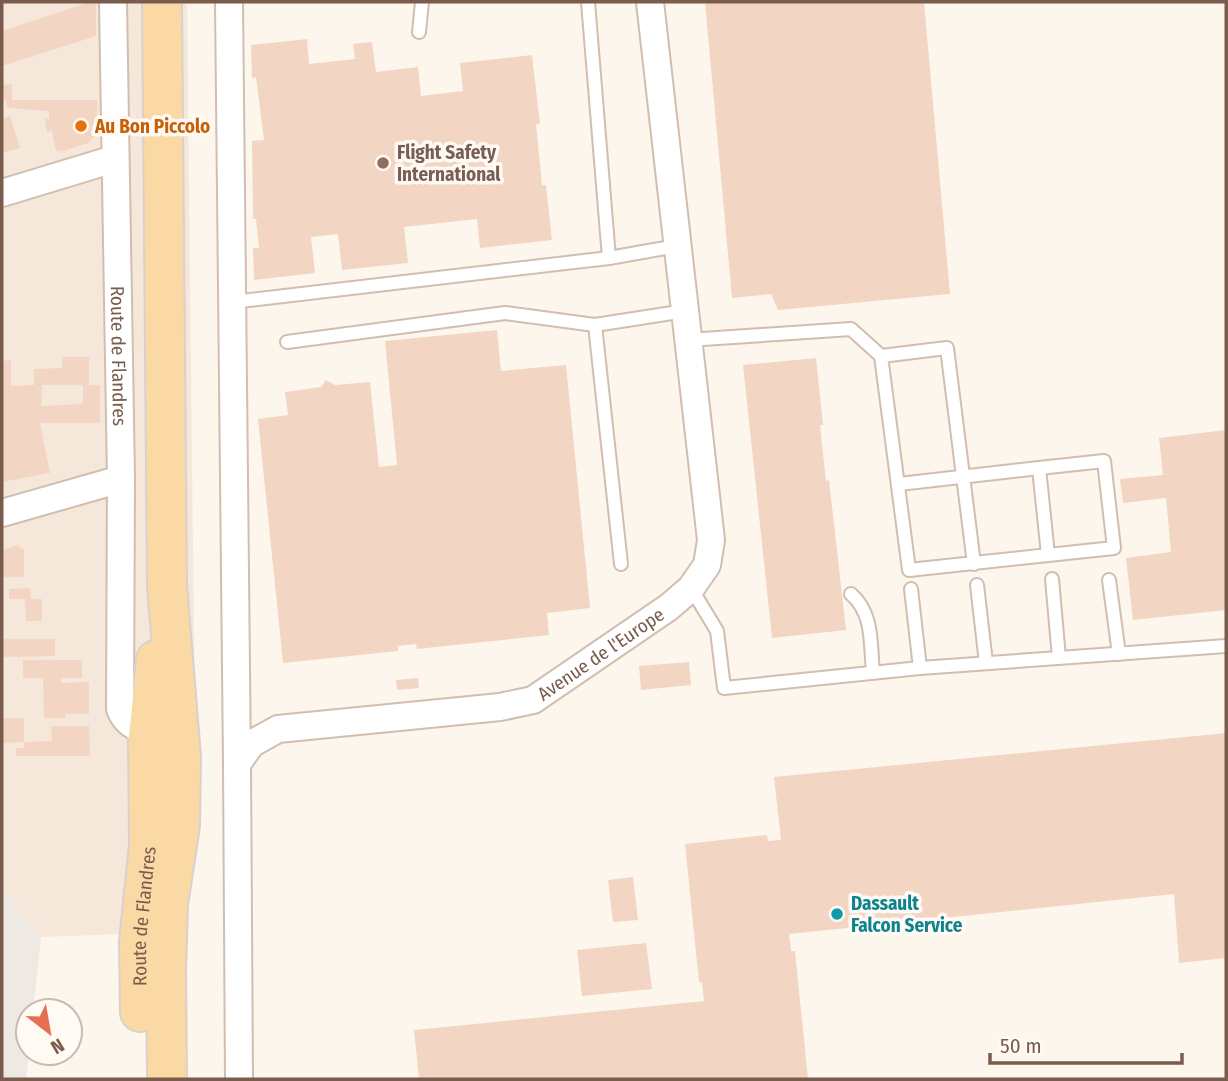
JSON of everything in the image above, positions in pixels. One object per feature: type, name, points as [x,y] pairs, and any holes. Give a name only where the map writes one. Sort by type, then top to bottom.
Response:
[{"type":"main road","name":"Route de Flandres","points":[[141,1079],[139,942],[149,845],[149,723],[167,585],[162,2]]},
{"type":"main road","name":"Route de Flandres","points":[[149,723],[180,825],[168,918],[167,1079]]},
{"type":"street","name":"Route de Flandres","points":[[113,2],[121,479],[149,723]]},
{"type":"street","points":[[229,2],[239,1079]]},
{"type":"street","name":"Avenue de l'Europe","points":[[237,764],[251,744],[278,729],[500,707],[533,700],[564,681],[691,588],[707,565],[710,540],[650,2]]},
{"type":"street","points":[[2,193],[114,159]]},
{"type":"street","points":[[2,513],[121,479]]},
{"type":"lane","points":[[419,32],[422,2]]},
{"type":"lane","points":[[588,2],[609,258]]},
{"type":"lane","points":[[232,302],[609,258],[677,246]]},
{"type":"lane","points":[[287,342],[505,313],[595,325],[685,311]]},
{"type":"lane","points":[[595,325],[621,564]]},
{"type":"lane","points":[[688,340],[851,329],[881,356],[909,570],[1114,548],[1104,461],[899,484]]},
{"type":"lane","points":[[881,356],[947,348],[974,564]]},
{"type":"lane","points":[[1039,468],[1048,555]]},
{"type":"lane","points":[[1052,579],[1059,658]]},
{"type":"lane","points":[[1109,580],[1119,654]]},
{"type":"lane","points":[[977,585],[986,663]]},
{"type":"lane","points":[[691,588],[717,631],[724,688],[920,668],[1226,646]]},
{"type":"lane","points":[[911,589],[920,668]]},
{"type":"lane","points":[[851,594],[860,602],[868,618],[873,672]]},
{"type":"shaded area","points":[[2,2],[187,2],[196,817],[182,932],[41,937],[2,891]]},
{"type":"shaded area","points":[[2,891],[41,937],[35,997],[14,997],[14,1067],[27,1067],[26,1079],[2,1079]]},
{"type":"building","points":[[96,2],[96,36],[2,66],[2,31]]},
{"type":"building","points":[[705,2],[924,2],[950,294],[778,310],[771,294],[732,298]]},
{"type":"building","points":[[307,39],[309,64],[355,59],[353,44],[372,42],[376,72],[418,67],[421,96],[463,91],[460,63],[532,55],[540,124],[536,124],[542,185],[546,185],[552,240],[480,248],[477,219],[404,227],[408,263],[342,270],[338,234],[311,237],[315,273],[254,280],[253,248],[259,248],[256,219],[253,219],[252,141],[264,140],[256,77],[252,78],[251,45]]},
{"type":"building","points":[[12,84],[12,100],[97,100],[98,134],[88,143],[56,151],[52,131],[47,132],[45,119],[49,119],[49,111],[8,108],[5,100],[2,100],[2,85]]},
{"type":"building","points":[[10,116],[20,148],[2,153],[2,119]]},
{"type":"building","points":[[497,330],[501,371],[566,365],[590,608],[547,613],[549,635],[417,649],[416,644],[398,646],[398,651],[283,663],[258,419],[288,415],[285,392],[321,387],[326,380],[335,385],[370,382],[379,467],[397,465],[385,341]]},
{"type":"building","points":[[62,357],[89,357],[89,385],[100,385],[100,423],[40,423],[50,473],[2,482],[2,361],[11,360],[11,386],[34,385],[34,369],[62,368]],"holes":[[[42,385],[83,385],[83,404],[41,406]]]},
{"type":"building","points":[[816,358],[826,481],[829,480],[846,630],[772,638],[743,365]]},
{"type":"building","points":[[1226,430],[1226,610],[1133,620],[1126,558],[1171,552],[1166,498],[1123,503],[1120,479],[1163,475],[1159,438]]},
{"type":"building","points":[[17,545],[24,550],[24,577],[2,577],[2,550]]},
{"type":"building","points":[[30,588],[31,599],[42,599],[42,621],[26,621],[25,599],[9,599],[9,589]]},
{"type":"building","points":[[2,639],[55,639],[55,656],[2,657]]},
{"type":"building","points":[[23,660],[82,660],[82,678],[61,678],[61,683],[89,682],[89,714],[65,714],[65,718],[44,718],[43,678],[23,678]]},
{"type":"building","points":[[689,662],[691,685],[641,690],[639,666]]},
{"type":"building","points":[[418,678],[419,688],[397,690],[396,680]]},
{"type":"building","points":[[2,718],[24,718],[24,742],[2,743]]},
{"type":"building","points":[[51,726],[89,726],[90,756],[16,756],[16,748],[24,748],[24,742],[52,741]]},
{"type":"building","name":"Dassault Falcon Service","points":[[1226,733],[1226,958],[1179,963],[1174,894],[789,934],[791,951],[795,951],[808,1079],[419,1079],[414,1030],[704,1001],[702,982],[699,982],[685,844],[767,835],[768,841],[781,840],[774,777]]},
{"type":"building","points":[[633,877],[638,920],[613,922],[608,880]]},
{"type":"building","points":[[646,943],[652,989],[582,996],[577,950]]},
{"type":"place","name":"Au Bon Piccolo","points":[[81,126]]},
{"type":"place","name":"Flight Safety International","points":[[383,163]]},
{"type":"place","name":"Dassault Falcon Service","points":[[837,914]]}]
